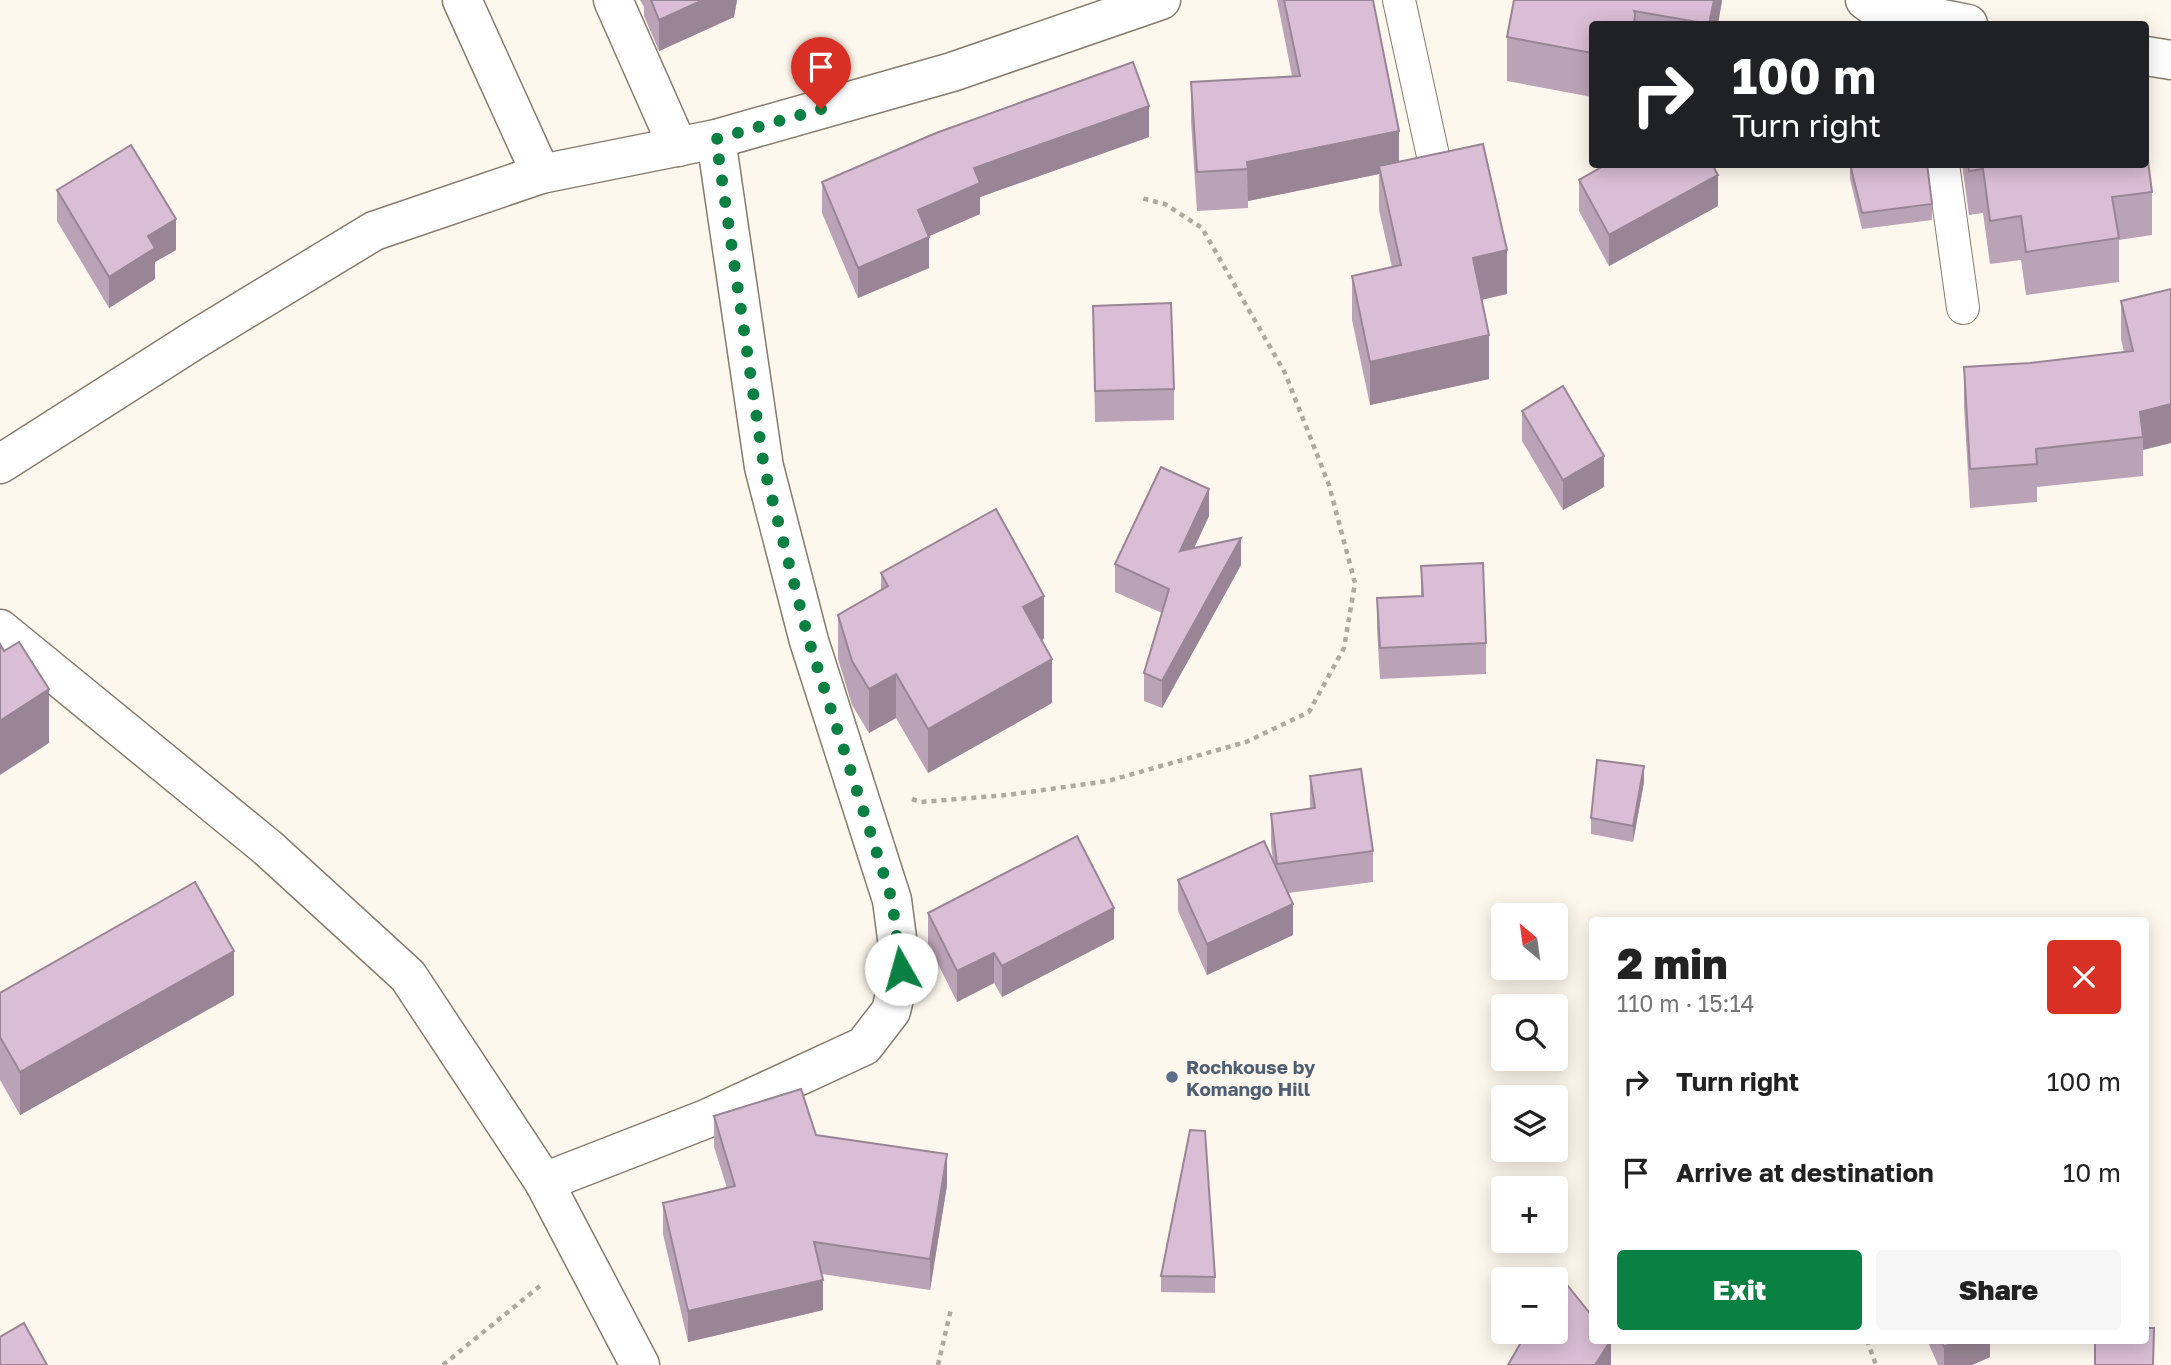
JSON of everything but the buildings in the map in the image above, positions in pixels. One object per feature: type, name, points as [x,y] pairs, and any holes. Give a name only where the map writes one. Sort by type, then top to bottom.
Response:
[{"type":"street","points":[[462,0],[541,174]]},
{"type":"street","points":[[613,0],[678,148]]},
{"type":"street","points":[[0,464],[196,339],[374,231],[541,174],[716,139],[952,72],[1161,0]]},
{"type":"street","points":[[1865,0],[1872,5],[1923,20]]},
{"type":"street","points":[[2149,57],[2171,61]]},
{"type":"street","points":[[544,1182],[706,1119],[864,1046],[891,1011],[901,969],[892,900],[809,641],[764,467],[716,139]]},
{"type":"street","points":[[0,629],[268,848],[408,976],[544,1182],[640,1365]]},
{"type":"lane","points":[[1399,0],[1437,174]]},
{"type":"lane","points":[[1944,168],[1963,309]]},
{"type":"path","points":[[855,779],[921,802],[1007,795],[1108,781],[1246,742],[1309,712],[1344,648],[1355,583],[1329,485],[1284,373],[1202,228],[1165,204],[1141,198]]},
{"type":"path","points":[[443,1365],[580,1254]]},
{"type":"path","points":[[938,1365],[951,1309]]},
{"type":"path","points":[[1868,1344],[1876,1365]]},
{"type":"place","name":"Rochkouse by Komango Hill","points":[[1172,1077]]},
{"type":"route","points":[[821,109],[716,139],[764,467],[809,641],[892,900],[901,969]]}]
